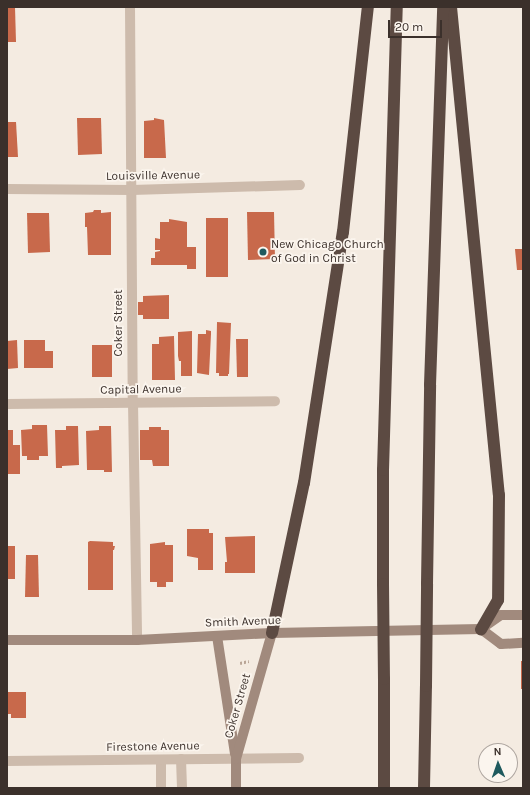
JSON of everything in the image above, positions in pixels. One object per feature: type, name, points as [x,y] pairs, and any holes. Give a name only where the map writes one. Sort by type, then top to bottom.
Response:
[{"type":"highway","points":[[272,633],[304,484],[344,232],[368,7]]},
{"type":"highway","points":[[384,788],[383,470],[397,7]]},
{"type":"highway","points":[[424,788],[430,385],[443,7]]},
{"type":"highway","points":[[451,7],[499,495],[498,600],[481,629]]},
{"type":"main road","points":[[523,615],[502,615],[481,629],[501,644],[523,643]]},
{"type":"main road","name":"Smith Avenue","points":[[7,640],[137,640],[272,633],[481,629]]},
{"type":"main road","name":"Coker Street","points":[[236,788],[236,759],[272,633]]},
{"type":"main road","points":[[217,636],[236,759]]},
{"type":"street","name":"Coker Street","points":[[130,7],[133,403],[137,640]]},
{"type":"street","name":"Louisville Avenue","points":[[7,189],[132,190],[300,185]]},
{"type":"street","name":"Capital Avenue","points":[[7,404],[275,400]]},
{"type":"street","name":"Firestone Avenue","points":[[7,761],[299,758]]},
{"type":"street","points":[[181,759],[182,788]]},
{"type":"street","points":[[161,760],[161,788]]},
{"type":"building","points":[[7,7],[15,7],[16,42],[7,42]]},
{"type":"building","points":[[77,118],[101,118],[102,154],[78,155]]},
{"type":"building","points":[[154,118],[164,120],[166,158],[144,158],[144,121],[154,120]]},
{"type":"building","points":[[7,122],[16,122],[18,157],[7,157]]},
{"type":"building","points":[[94,210],[101,210],[101,213],[111,212],[111,255],[88,255],[85,213],[93,212]]},
{"type":"building","points":[[247,212],[274,212],[275,259],[248,260]]},
{"type":"building","points":[[27,213],[49,213],[50,252],[28,253]]},
{"type":"building","points":[[206,218],[228,218],[228,277],[206,277]]},
{"type":"building","points":[[169,219],[187,222],[187,247],[196,247],[196,269],[187,269],[187,265],[151,265],[151,258],[155,258],[155,252],[160,251],[155,250],[155,238],[160,239],[160,222],[169,222]]},
{"type":"building","points":[[515,249],[523,249],[523,270],[517,270]]},
{"type":"building","points":[[169,295],[169,319],[143,319],[143,315],[138,315],[138,302],[143,302],[143,296]]},
{"type":"building","points":[[217,322],[231,323],[228,376],[219,376],[219,373],[216,373]]},
{"type":"building","points":[[206,330],[211,331],[209,375],[197,373],[198,334],[206,334]]},
{"type":"building","points":[[192,331],[192,376],[181,376],[181,361],[179,361],[178,356],[178,332]]},
{"type":"building","points":[[174,336],[175,380],[152,380],[152,344],[159,344],[159,337]]},
{"type":"building","points":[[236,339],[248,339],[248,377],[237,377]]},
{"type":"building","points":[[17,340],[18,368],[7,369],[7,341]]},
{"type":"building","points":[[24,340],[45,340],[45,351],[53,351],[53,368],[24,368]]},
{"type":"building","points":[[92,345],[112,345],[112,377],[92,377]]},
{"type":"building","points":[[32,425],[47,425],[48,456],[39,456],[39,460],[27,460],[27,456],[22,456],[21,430],[32,429]]},
{"type":"building","points":[[66,426],[78,426],[79,465],[62,466],[62,468],[56,468],[55,430],[66,430]]},
{"type":"building","points":[[99,426],[111,426],[112,472],[104,472],[104,470],[87,470],[86,431],[99,430]]},
{"type":"building","points":[[149,427],[161,427],[161,430],[169,430],[169,466],[153,466],[152,460],[140,460],[140,430],[149,430]]},
{"type":"building","points":[[7,430],[13,430],[13,445],[20,445],[20,474],[7,474]]},
{"type":"building","points":[[187,529],[209,529],[209,533],[213,533],[213,570],[198,570],[198,558],[187,556]]},
{"type":"building","points":[[255,536],[255,573],[225,573],[225,562],[227,562],[225,537]]},
{"type":"building","points":[[88,542],[113,542],[113,546],[115,546],[113,550],[113,590],[88,590]]},
{"type":"building","points":[[165,542],[165,545],[173,545],[173,582],[166,582],[166,587],[157,587],[157,582],[150,582],[150,544]]},
{"type":"building","points":[[7,546],[15,546],[15,579],[7,579]]},
{"type":"building","points":[[26,555],[38,555],[39,597],[25,597]]},
{"type":"building","points":[[521,661],[523,661],[523,689],[521,689]]},
{"type":"building","points":[[7,692],[26,692],[26,718],[11,718],[11,714],[7,714]]},
{"type":"place","name":"New Chicago Church of God in Christ","points":[[263,252]]}]
